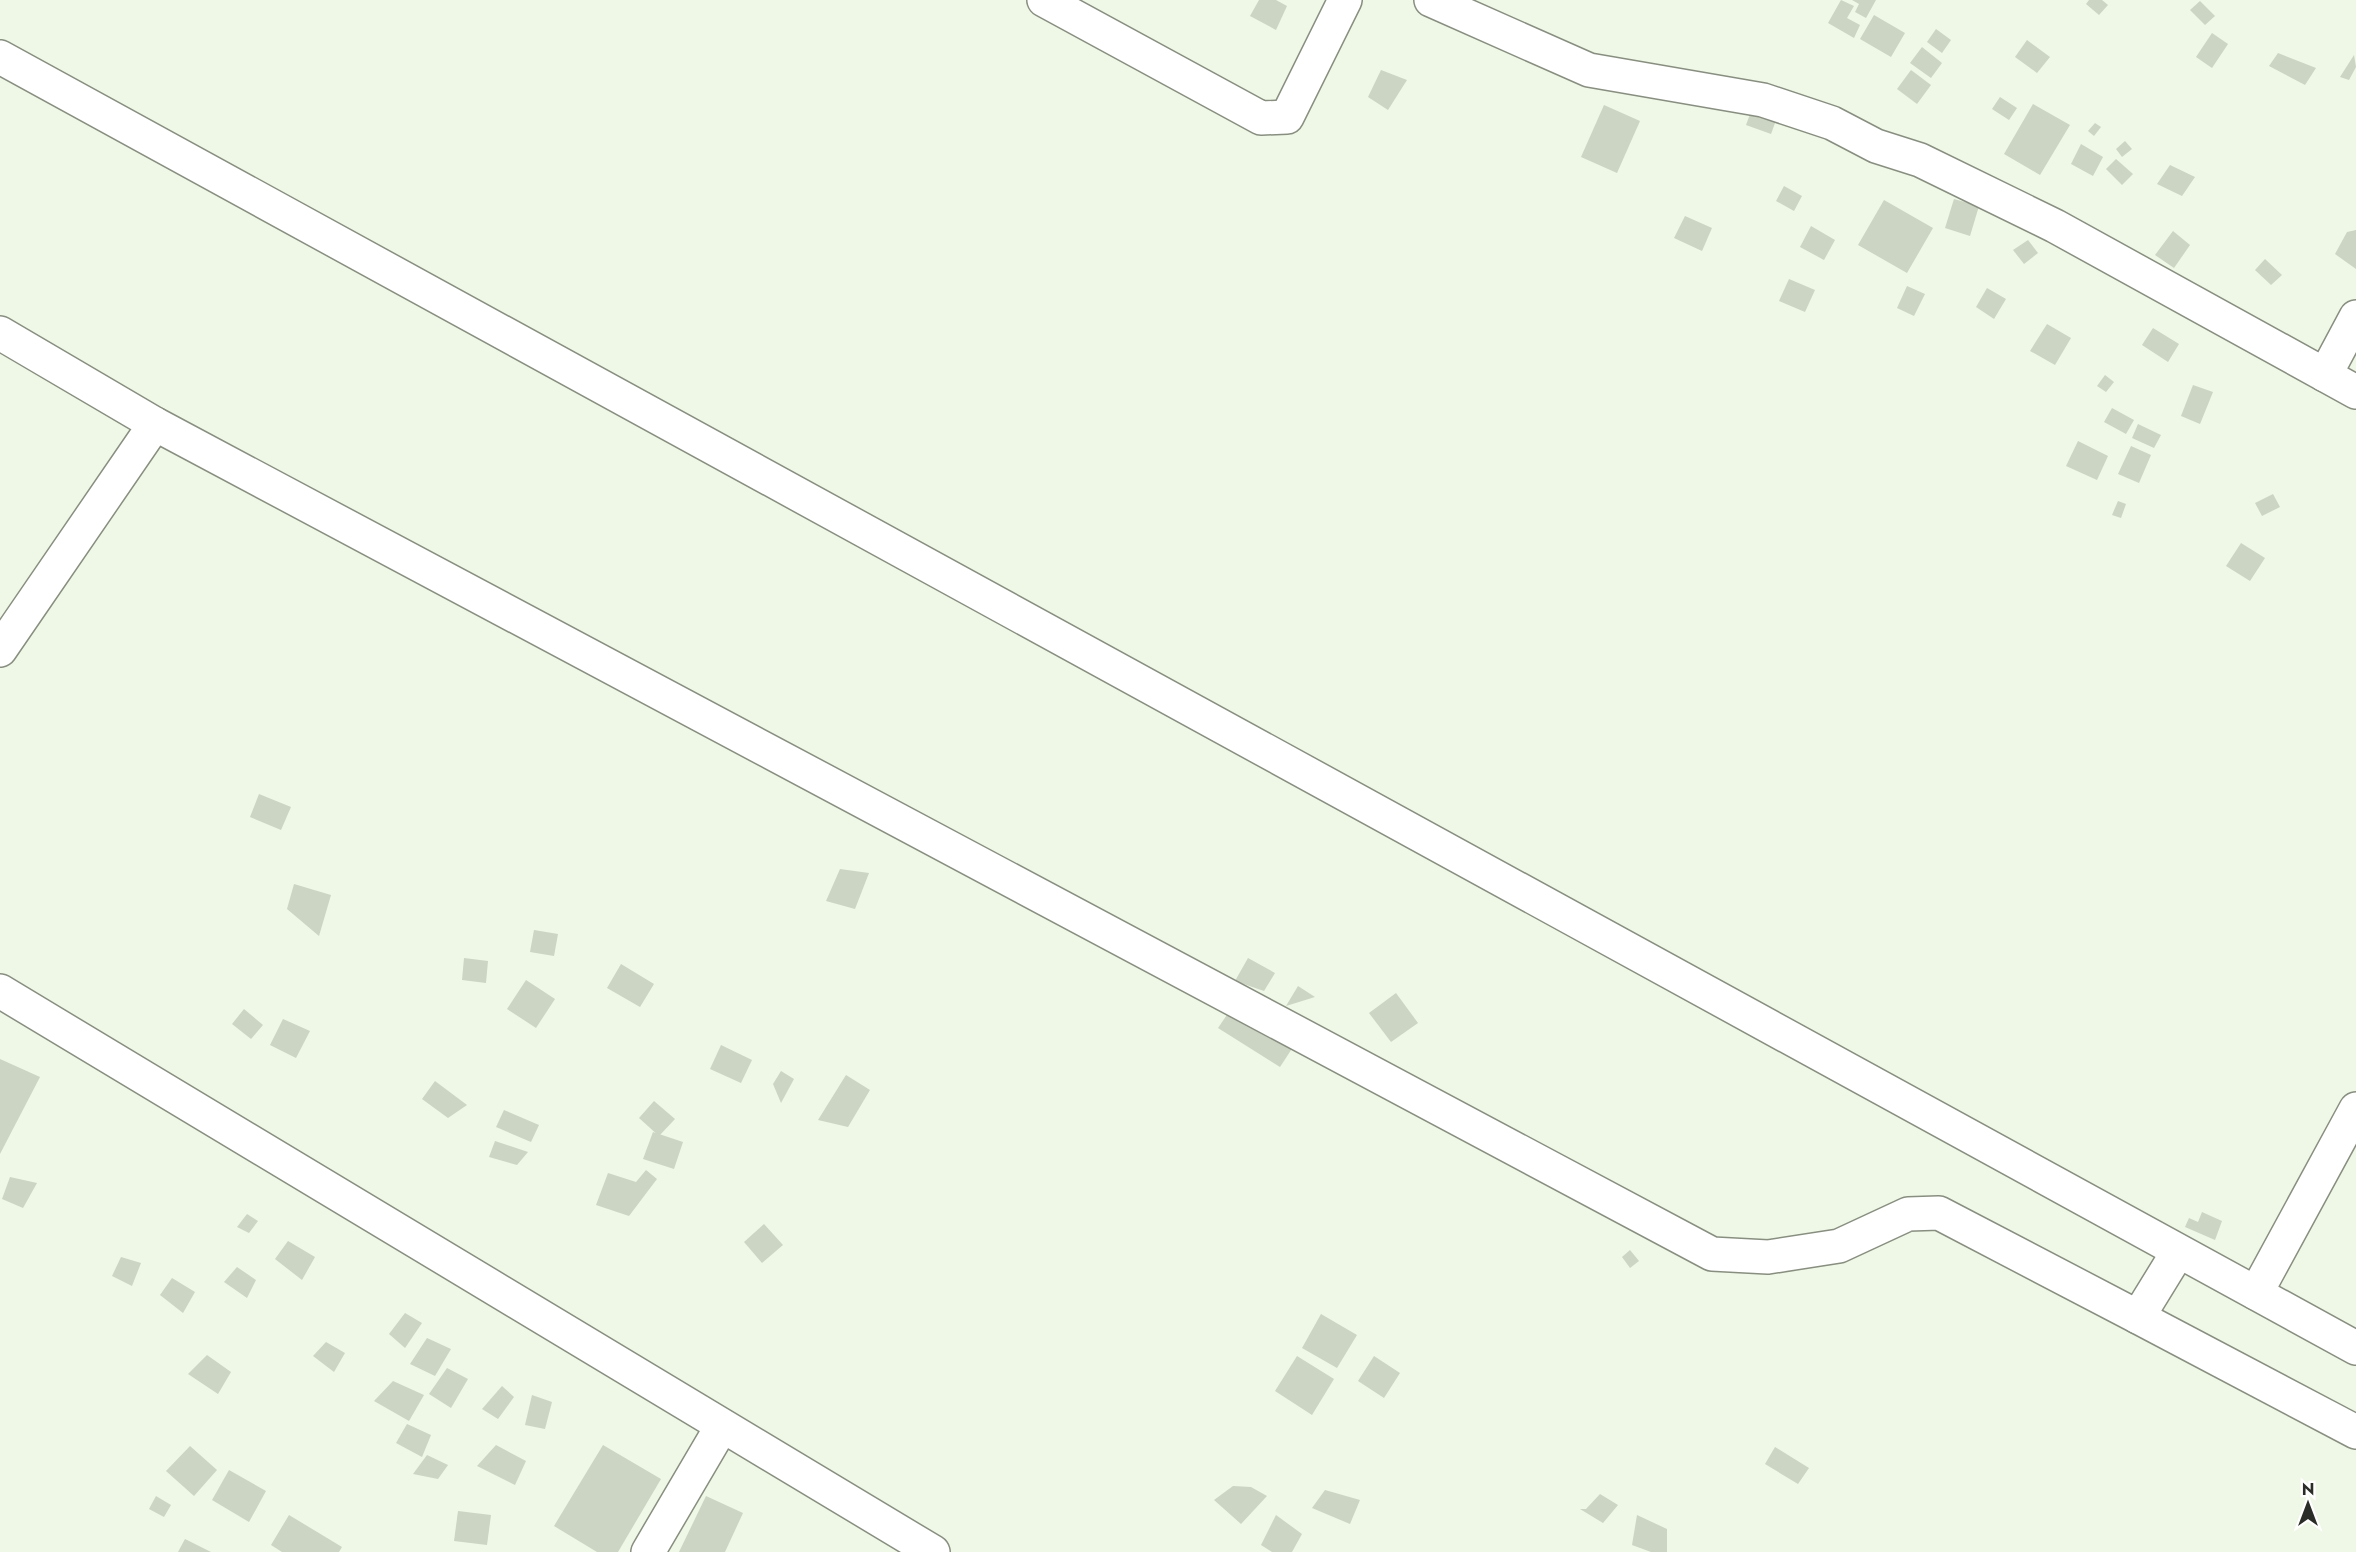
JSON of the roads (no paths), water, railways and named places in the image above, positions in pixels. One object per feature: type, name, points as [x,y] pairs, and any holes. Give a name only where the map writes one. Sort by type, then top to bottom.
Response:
[{"type":"street","points":[[1044,0],[1261,118],[1287,117],[1344,0]]},
{"type":"street","points":[[1431,0],[1589,70],[1763,100],[1832,123],[1876,146],[1920,160],[2055,226],[2356,392]]},
{"type":"street","points":[[0,57],[2356,1348]]},
{"type":"street","points":[[2325,375],[2356,317]]},
{"type":"street","points":[[0,333],[155,424],[1712,1254],[1768,1257],[1839,1246],[1908,1214],[1939,1213],[2356,1432]]},
{"type":"street","points":[[0,650],[155,424]]},
{"type":"street","points":[[0,992],[933,1552]]},
{"type":"street","points":[[2256,1293],[2356,1109]]},
{"type":"street","points":[[2138,1317],[2178,1252]]},
{"type":"street","points":[[648,1552],[722,1425]]}]
